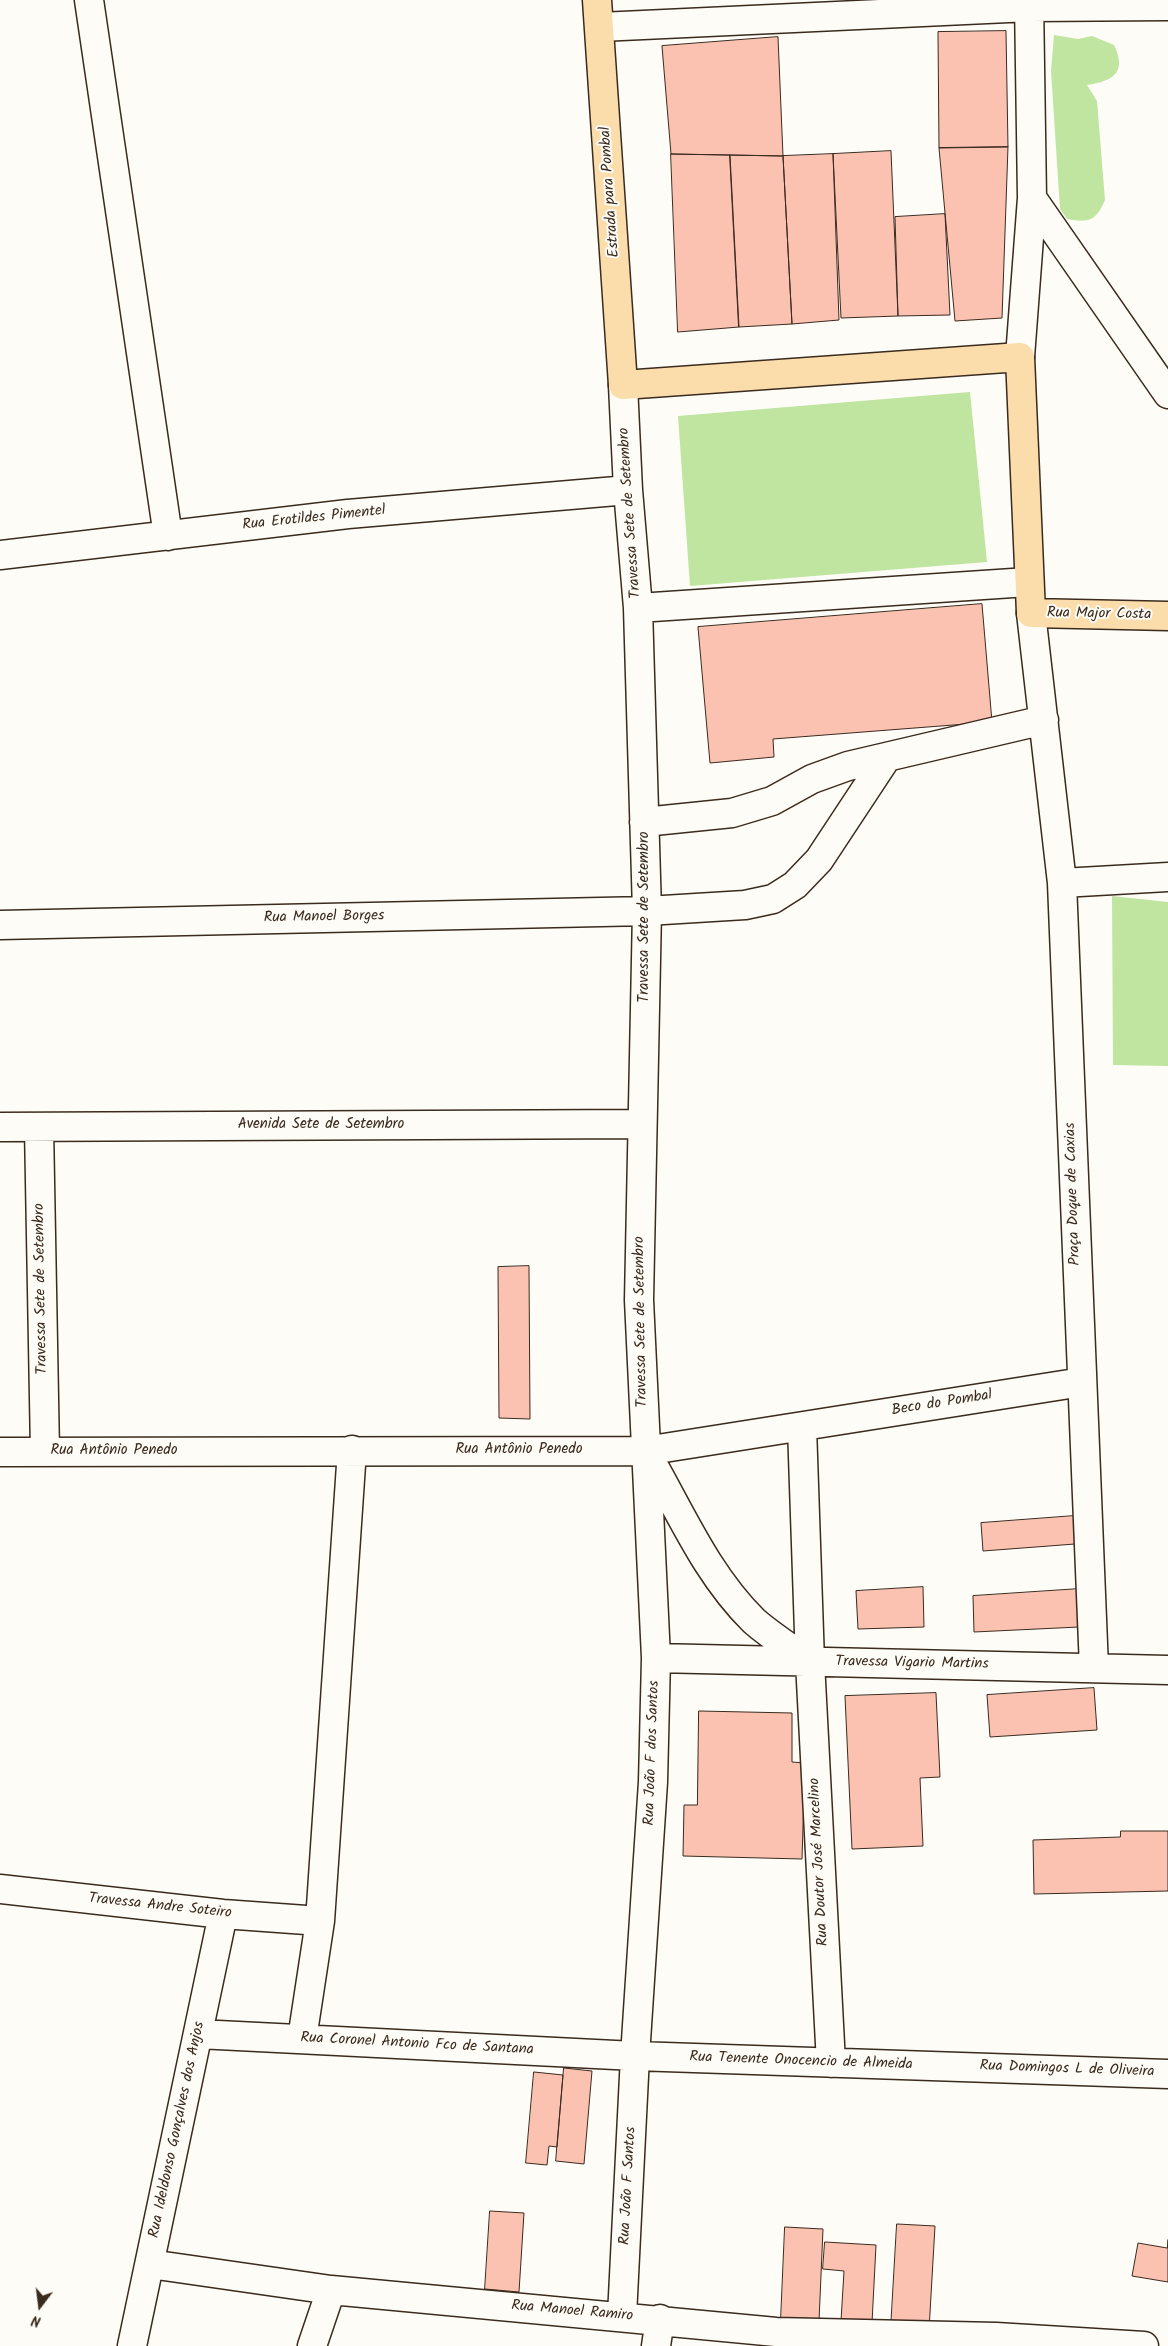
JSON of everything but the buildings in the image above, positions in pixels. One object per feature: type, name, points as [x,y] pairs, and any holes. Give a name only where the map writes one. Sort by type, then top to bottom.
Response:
[{"type":"main road","name":"Estrada para Pombal","points":[[598,13],[623,385]]},
{"type":"main road","points":[[623,385],[1020,357],[1028,582],[1031,613]]},
{"type":"main road","name":"Rua Major Costa","points":[[1031,613],[1168,616]]},
{"type":"street","points":[[89,0],[168,536]]},
{"type":"street","points":[[598,13],[1030,3],[1168,6]]},
{"type":"street","points":[[1020,357],[1032,198],[1030,3]]},
{"type":"street","points":[[1032,198],[1168,394]]},
{"type":"street","name":"Travessa Sete de Setembro","points":[[623,385],[628,490],[638,608],[647,911],[639,1300],[645,1450]]},
{"type":"street","name":"Rua Erotildes Pimentel","points":[[0,555],[348,514],[628,490]]},
{"type":"street","points":[[638,608],[1028,582]]},
{"type":"street","name":"Praça Doque de Caxias","points":[[1031,613],[1062,883],[1094,1668]]},
{"type":"street","points":[[644,822],[732,813],[772,801],[812,780],[848,766],[1044,720]]},
{"type":"street","name":"Rua Manoel Borges","points":[[0,925],[647,911],[745,905],[773,899],[795,885],[819,860],[887,757]]},
{"type":"street","points":[[1062,883],[1168,877]]},
{"type":"street","name":"Avenida Sete de Setembro","points":[[0,1127],[642,1124]]},
{"type":"street","name":"Travessa Sete de Setembro","points":[[39,1127],[45,1452]]},
{"type":"street","name":"Beco do Pombal","points":[[802,1427],[1082,1382]]},
{"type":"street","points":[[802,1427],[810,1662]]},
{"type":"street","name":"Rua Antônio Penedo","points":[[0,1452],[645,1450],[802,1427]]},
{"type":"street","points":[[302,2039],[320,1920],[352,1450]]},
{"type":"street","points":[[645,1450],[691,1536],[720,1581],[755,1621],[810,1662]]},
{"type":"street","name":"Rua João F dos Santos","points":[[635,2056],[653,1782],[656,1658],[645,1450]]},
{"type":"street","name":"Travessa Vigario Martins","points":[[656,1658],[1168,1670]]},
{"type":"street","name":"Rua Doutor José Marcelino","points":[[810,1662],[831,2062]]},
{"type":"street","name":"Travessa Andre Soteiro","points":[[0,1889],[223,1914],[320,1920]]},
{"type":"street","name":"Rua Ideldonso Gonçalves dos Anjos","points":[[132,2346],[223,1914]]},
{"type":"street","name":"Rua Coronel Antonio Fco de Santana","points":[[198,2034],[635,2056]]},
{"type":"street","name":"Rua Tenente Onocencio de Almeida","points":[[635,2056],[967,2067]]},
{"type":"street","name":"Rua João F Santos","points":[[622,2316],[635,2056]]},
{"type":"street","name":"Rua Domingos L de Oliveira","points":[[967,2067],[1168,2074]]},
{"type":"street","name":"Rua Manoel Ramiro","points":[[150,2264],[331,2290],[776,2332],[1144,2346]]},
{"type":"street","points":[[312,2346],[331,2290]]},
{"type":"street","points":[[656,2346],[660,2320]]},
{"type":"green space","points":[[1054,35],[1078,39],[1092,36],[1114,45],[1118,54],[1119,62],[1116,74],[1104,81],[1087,85],[1097,101],[1105,200],[1095,216],[1081,221],[1067,219],[1060,209],[1051,71]]},
{"type":"green space","points":[[970,392],[987,562],[690,586],[678,416]]},
{"type":"green space","points":[[1112,896],[1168,902],[1168,1066],[1113,1065]]}]
